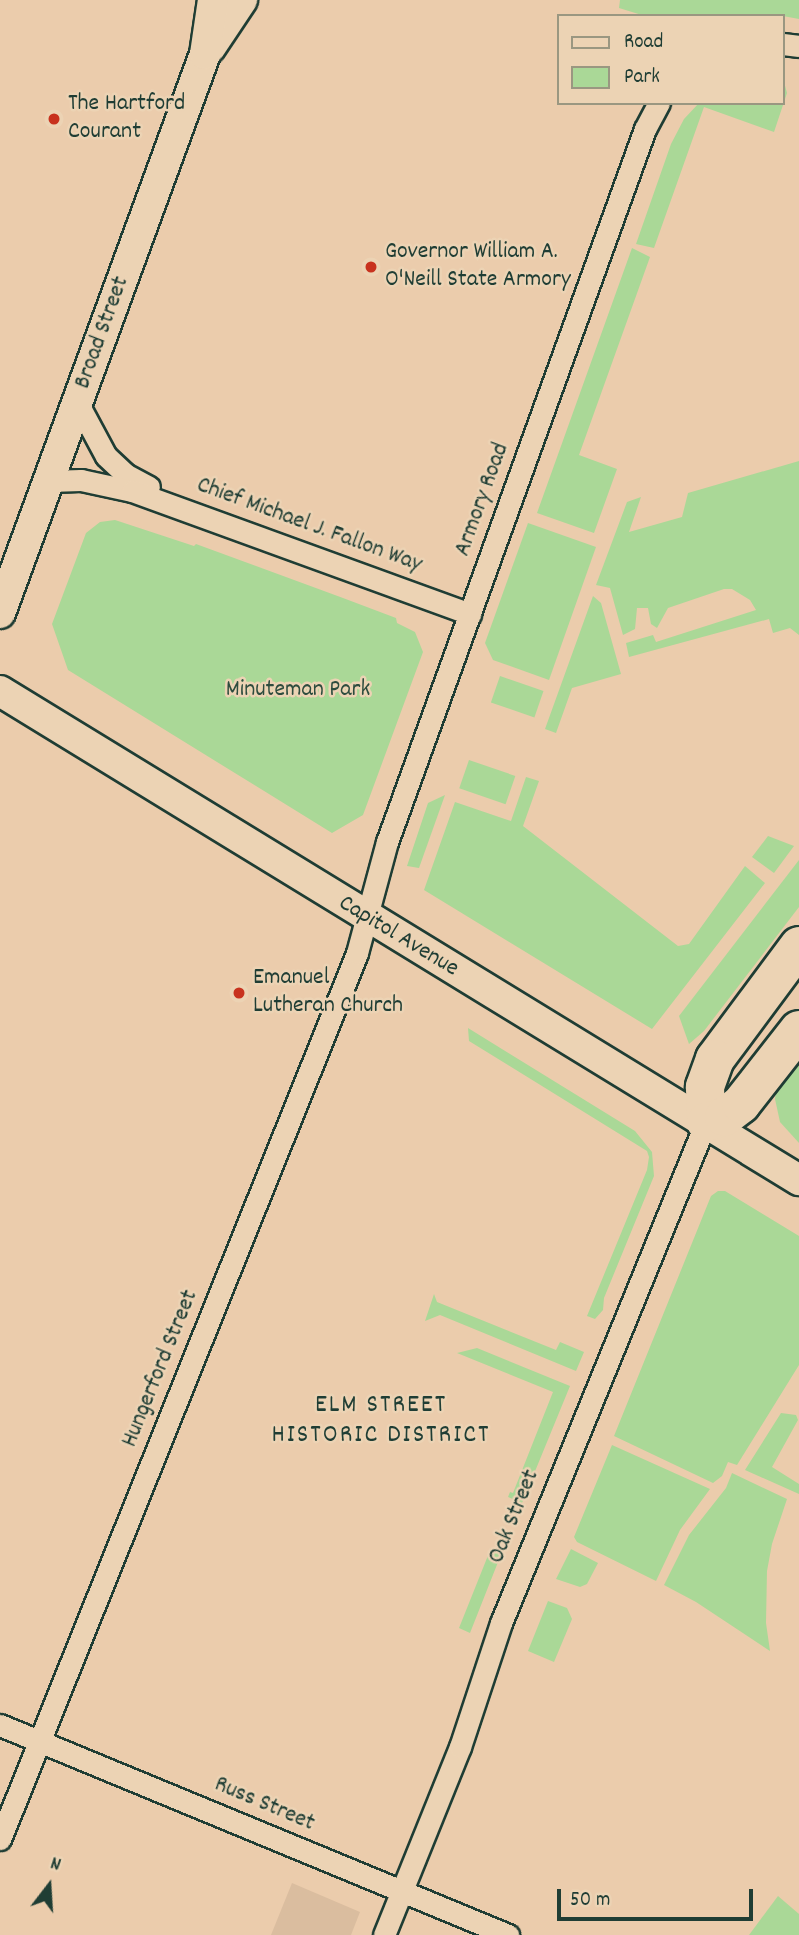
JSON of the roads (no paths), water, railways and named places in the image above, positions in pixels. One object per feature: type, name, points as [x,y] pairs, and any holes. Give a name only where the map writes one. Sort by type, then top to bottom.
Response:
[{"type":"highway","points":[[799,946],[715,1059],[705,1087],[706,1122],[724,1117],[741,1104],[799,1030]]},
{"type":"main road","name":"Broad Street","points":[[0,612],[205,54],[212,0]]},
{"type":"main road","name":"Broad Street","points":[[205,54],[242,0]]},
{"type":"main road","name":"Capitol Avenue","points":[[0,691],[799,1180]]},
{"type":"street","name":"Armory Road","points":[[367,918],[378,868],[645,129],[658,105]]},
{"type":"street","name":"Chief Michael J. Fallon Way","points":[[77,402],[106,456],[125,474],[155,489],[170,503]]},
{"type":"street","name":"Chief Michael J. Fallon Way","points":[[48,481],[97,483],[170,503],[470,614]]},
{"type":"street","name":"Hungerford Street","points":[[0,1839],[357,953],[367,918]]},
{"type":"street","name":"Oak Street","points":[[384,1935],[460,1747],[510,1599],[706,1122]]},
{"type":"street","name":"Russ Street","points":[[0,1724],[508,1935]]},
{"type":"place","name":"The Hartford Courant","points":[[54,119]]},
{"type":"place","name":"Governor William A. O'Neill State Armory","points":[[371,267]]},
{"type":"place","name":"Emanuel Lutheran Church","points":[[239,993]]},
{"type":"district","name":"ELM STREET HISTORIC DISTRICT","points":[[381,1421]]},
{"type":"park label","name":"Minuteman Park","points":[[298,691]]}]
